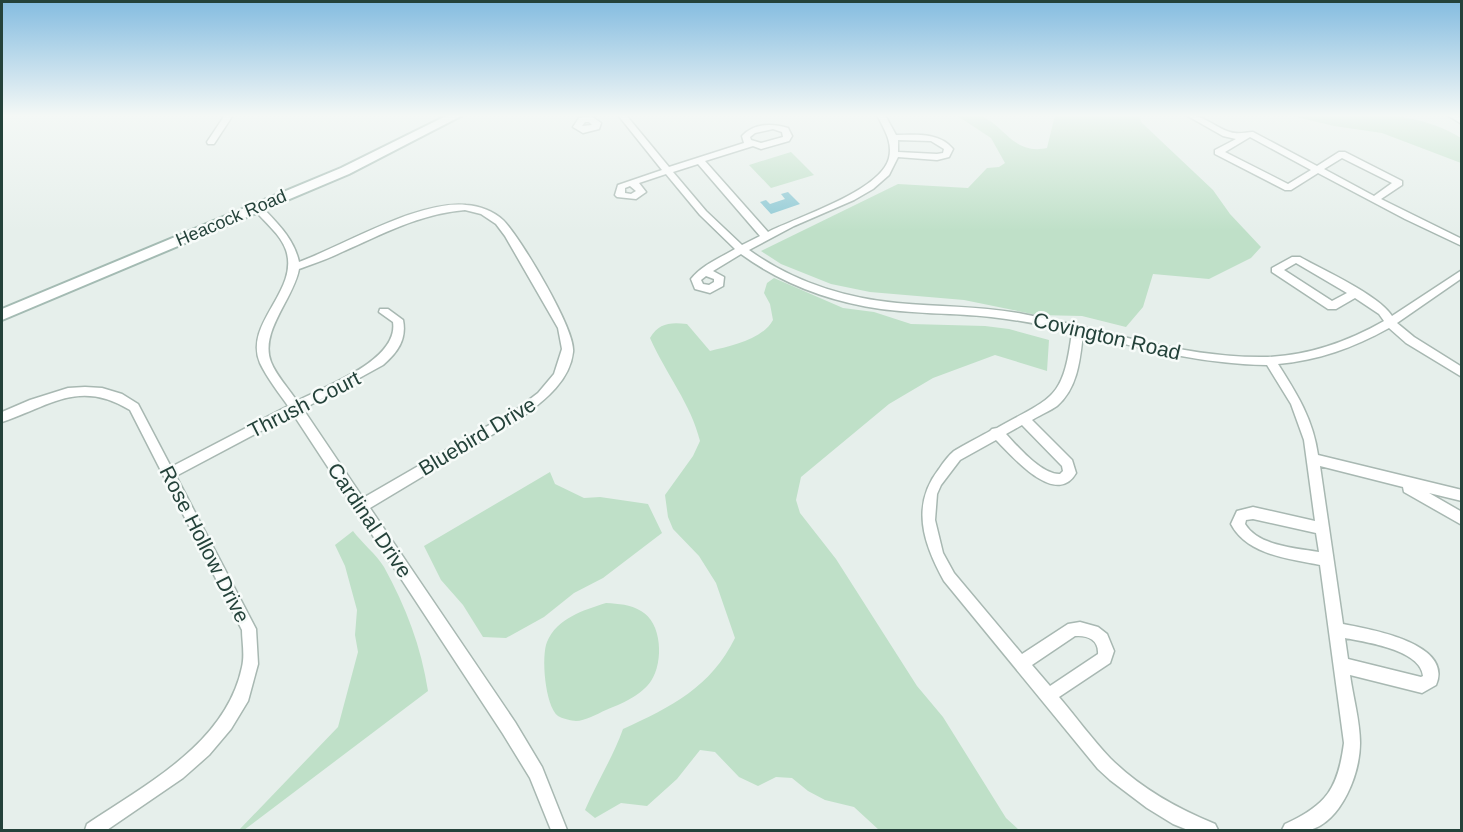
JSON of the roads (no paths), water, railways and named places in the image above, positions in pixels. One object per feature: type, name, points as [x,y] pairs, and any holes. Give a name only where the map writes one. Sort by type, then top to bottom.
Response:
[{"type":"main road","name":"Heacock Road","points":[[2,315],[381,154]]},
{"type":"street","name":"Covington Road","points":[[655,154],[718,227],[742,250],[789,278],[849,298],[899,307],[1003,314],[1207,357],[1270,361],[1308,357],[1342,348],[1390,323],[1461,273]]},
{"type":"street","points":[[630,183],[721,154]]},
{"type":"street","points":[[705,271],[766,236],[865,192],[882,178],[893,154],[937,157],[947,154]]},
{"type":"street","points":[[1222,154],[1288,188],[1311,177],[1316,168],[1342,154],[1399,183],[1375,199]]},
{"type":"street","points":[[1288,154],[1461,243]]},
{"type":"street","points":[[700,161],[766,236]]},
{"type":"street","points":[[257,207],[291,249],[294,267]]},
{"type":"street","name":"Bluebird Drive","points":[[294,267],[424,212],[453,208],[477,211],[494,218],[508,235],[563,328],[568,342],[565,363],[559,376],[534,403],[360,507]]},
{"type":"street","points":[[1353,294],[1332,306],[1276,270],[1296,259],[1383,311],[1390,323],[1410,340],[1461,374]]},
{"type":"street","name":"Cardinal Drive","points":[[294,267],[287,288],[266,328],[262,353],[272,376],[296,408],[509,728],[536,773],[559,831]]},
{"type":"street","name":"Thrush Court","points":[[169,474],[360,376],[388,354],[396,343],[399,326],[396,318],[384,312]]},
{"type":"street","points":[[1078,329],[1068,388],[1052,404],[962,451],[941,473],[931,494],[928,520],[936,554],[949,577],[1104,763],[1133,790],[1172,815],[1209,831]]},
{"type":"street","points":[[1270,361],[1291,393],[1305,421],[1313,459],[1352,743],[1350,769],[1344,786],[1329,809],[1314,821],[1291,831]]},
{"type":"street","name":"Rose Hollow Drive","points":[[2,417],[64,393],[91,390],[113,394],[134,407],[249,629],[253,653],[251,668],[241,698],[213,740],[149,792],[93,831]]},
{"type":"street","points":[[996,432],[1044,477],[1057,482],[1065,480],[1070,473],[1068,464],[1023,419]]},
{"type":"street","points":[[1313,459],[1461,496]]},
{"type":"street","points":[[1398,481],[1461,519]]},
{"type":"street","points":[[1323,529],[1253,513],[1242,515],[1238,524],[1244,534],[1256,543],[1327,560]]},
{"type":"street","points":[[1021,663],[1073,629],[1083,627],[1094,631],[1102,639],[1106,646],[1105,658],[1048,696]]},
{"type":"street","points":[[1336,629],[1409,648],[1425,659],[1432,674],[1431,680],[1422,685],[1341,665]]},
{"type":"water","points":[[788,192],[800,204],[771,214],[760,202],[766,200],[770,204],[785,199],[781,194]]}]
